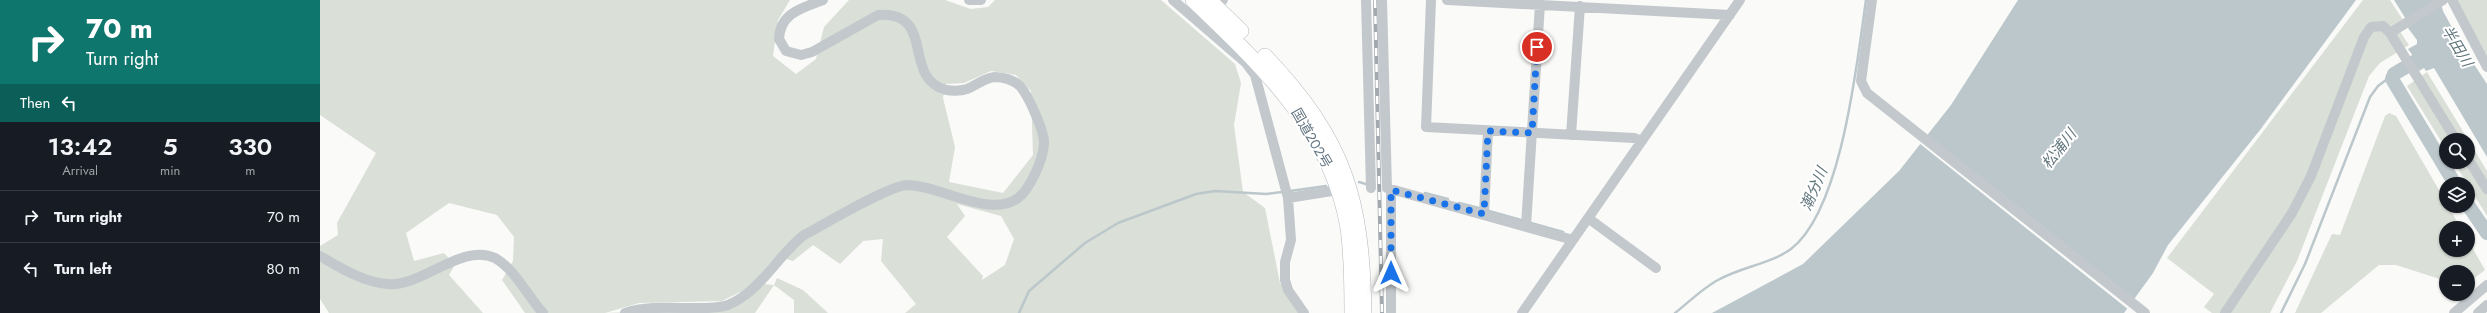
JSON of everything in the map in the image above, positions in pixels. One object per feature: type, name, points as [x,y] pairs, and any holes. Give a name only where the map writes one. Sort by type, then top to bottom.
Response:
[{"type":"highway","name":"国道202号","points":[[1193,0],[1212,9],[1296,88],[1333,144],[1349,184],[1359,228],[1363,259],[1364,313]]},
{"type":"highway","name":"国道202号","points":[[1212,9],[1260,72],[1312,131],[1327,158],[1338,190],[1348,228],[1352,261],[1352,313]]},
{"type":"street","points":[[625,313],[640,308],[709,308],[727,306],[748,294],[793,244],[804,235],[888,191],[906,185],[926,187],[975,202],[996,205],[1008,204],[1019,198],[1027,187],[1042,154],[1044,143],[1031,106],[1020,87],[1010,80],[996,77],[985,79],[965,90],[952,91],[939,88],[930,81],[923,70],[914,30],[907,21],[887,14],[878,15],[812,52],[801,55],[786,51],[779,39],[782,23],[787,16],[797,10],[823,0]]},
{"type":"street","points":[[969,0],[981,0]]},
{"type":"street","points":[[1173,0],[1212,9]]},
{"type":"street","points":[[1366,0],[1371,188]]},
{"type":"street","points":[[1382,0],[1387,188],[1573,240]]},
{"type":"street","points":[[1431,0],[1426,127],[1634,138],[1642,141]]},
{"type":"street","points":[[1447,0],[1580,6],[1625,4],[1730,15]]},
{"type":"street","points":[[1522,313],[1740,0]]},
{"type":"street","points":[[1872,0],[1861,81],[1867,93],[2146,313]]},
{"type":"street","points":[[2390,33],[2442,0]]},
{"type":"street","points":[[2452,0],[2487,67]]},
{"type":"street","points":[[1526,226],[1540,4]]},
{"type":"street","points":[[1572,135],[1580,6]]},
{"type":"street","points":[[2225,313],[2292,213],[2311,176],[2368,31],[2379,25],[2390,33],[2452,133]]},
{"type":"street","points":[[1260,72],[1288,198],[1291,240],[1285,262],[1285,280],[1288,290],[1304,313]]},
{"type":"street","points":[[1484,214],[1488,131]]},
{"type":"street","points":[[2474,169],[2487,189]]},
{"type":"street","points":[[1288,198],[1338,190]]},
{"type":"street","points":[[1391,190],[1391,313]]},
{"type":"street","points":[[1588,218],[1656,268]]},
{"type":"street","points":[[320,256],[356,276],[388,285],[403,283],[466,257],[482,254],[505,265],[543,313]]},
{"type":"street","points":[[2454,313],[2487,285]]},
{"type":"street","points":[[2478,313],[2487,305]]},
{"type":"shaded area","points":[[320,0],[790,0],[778,20],[773,56],[796,74],[816,59],[824,27],[849,0],[945,0],[971,9],[988,7],[995,0],[1161,0],[1235,64],[1241,83],[1234,125],[1243,192],[1265,208],[1280,283],[1299,313],[905,313],[916,304],[881,261],[883,239],[863,241],[840,264],[813,245],[793,261],[776,256],[748,288],[722,301],[639,303],[605,313],[525,313],[502,280],[513,261],[514,237],[497,215],[449,203],[406,233],[414,261],[444,253],[455,265],[449,275],[483,313],[329,313],[320,299],[320,246],[338,235],[337,223],[376,153],[320,115]],"holes":[[[991,71],[1016,75],[1031,91],[1033,155],[1003,193],[949,182],[955,147],[943,98],[946,84],[964,83]],[[957,204],[1001,216],[1014,239],[1005,265],[982,280],[983,276],[947,237],[965,216]]]},
{"type":"shaded area","points":[[2363,0],[2390,0],[2403,20],[2396,26],[2409,45],[2380,63],[2369,76],[2297,261],[2270,313],[2212,313],[2204,307],[2214,294],[2167,258]]},
{"type":"shaded area","points":[[2455,0],[2487,0],[2487,60]]},
{"type":"shaded area","points":[[2427,72],[2464,133],[2439,133],[2439,138],[2407,86]]},
{"type":"shaded area","points":[[2389,113],[2396,116],[2439,190],[2439,213],[2452,213],[2457,221],[2439,221],[2439,257],[2475,257],[2475,252],[2485,270],[2475,278],[2475,265],[2439,265],[2439,279],[2396,265],[2379,265],[2321,313],[2295,313],[2332,234],[2340,235],[2385,116]]},
{"type":"shaded area","points":[[2475,151],[2487,171],[2487,216],[2475,196],[2475,177],[2463,177],[2458,169],[2475,169]]},
{"type":"shaded area","points":[[777,278],[803,290],[828,313],[794,313],[794,300],[774,285]]},
{"type":"shaded area","points":[[764,284],[774,285],[755,313],[605,313],[733,308]]},
{"type":"water","name":"松浦川","points":[[2018,0],[2356,0],[2260,130],[2168,245],[2153,273],[2124,313],[1712,313],[1803,264],[1899,171],[1951,105]]},
{"type":"water","name":"半田川","points":[[2394,0],[2440,0],[2443,11],[2462,46],[2487,84],[2487,157],[2475,137],[2475,133],[2473,133],[2434,68],[2426,71],[2424,68],[2419,71],[2411,57],[2413,56],[2408,49],[2417,44],[2417,40],[2408,28],[2409,24]]},
{"type":"pier","points":[[1926,134],[2136,300],[2129,310],[1919,143]]},
{"type":"waterway","name":"潮分川","points":[[1675,313],[1712,283],[1783,254],[1791,249],[1808,230],[1823,202],[1835,169],[1852,96],[1866,0]]},
{"type":"waterway","points":[[2421,58],[2394,74],[2392,79],[2451,177]]},
{"type":"waterway","points":[[2281,313],[2305,264],[2370,97],[2378,86],[2394,74]]},
{"type":"waterway","points":[[1359,182],[1366,184]]},
{"type":"waterway","points":[[1290,191],[1326,186]]},
{"type":"waterway","points":[[1019,313],[1029,291],[1085,243],[1118,223],[1196,194],[1215,191],[1266,194],[1282,192]]},
{"type":"waterway","points":[[1425,193],[1448,199]]},
{"type":"waterway","points":[[1459,203],[1479,208]]},
{"type":"waterway","points":[[1489,211],[1521,220]]},
{"type":"waterway","points":[[2473,213],[2487,233]]},
{"type":"waterway","points":[[1531,223],[1563,232]]},
{"type":"railway","points":[[1375,0],[1382,313]]},
{"type":"route","points":[[1391,273],[1391,190],[1484,214],[1488,131],[1532,133],[1537,47]]}]
